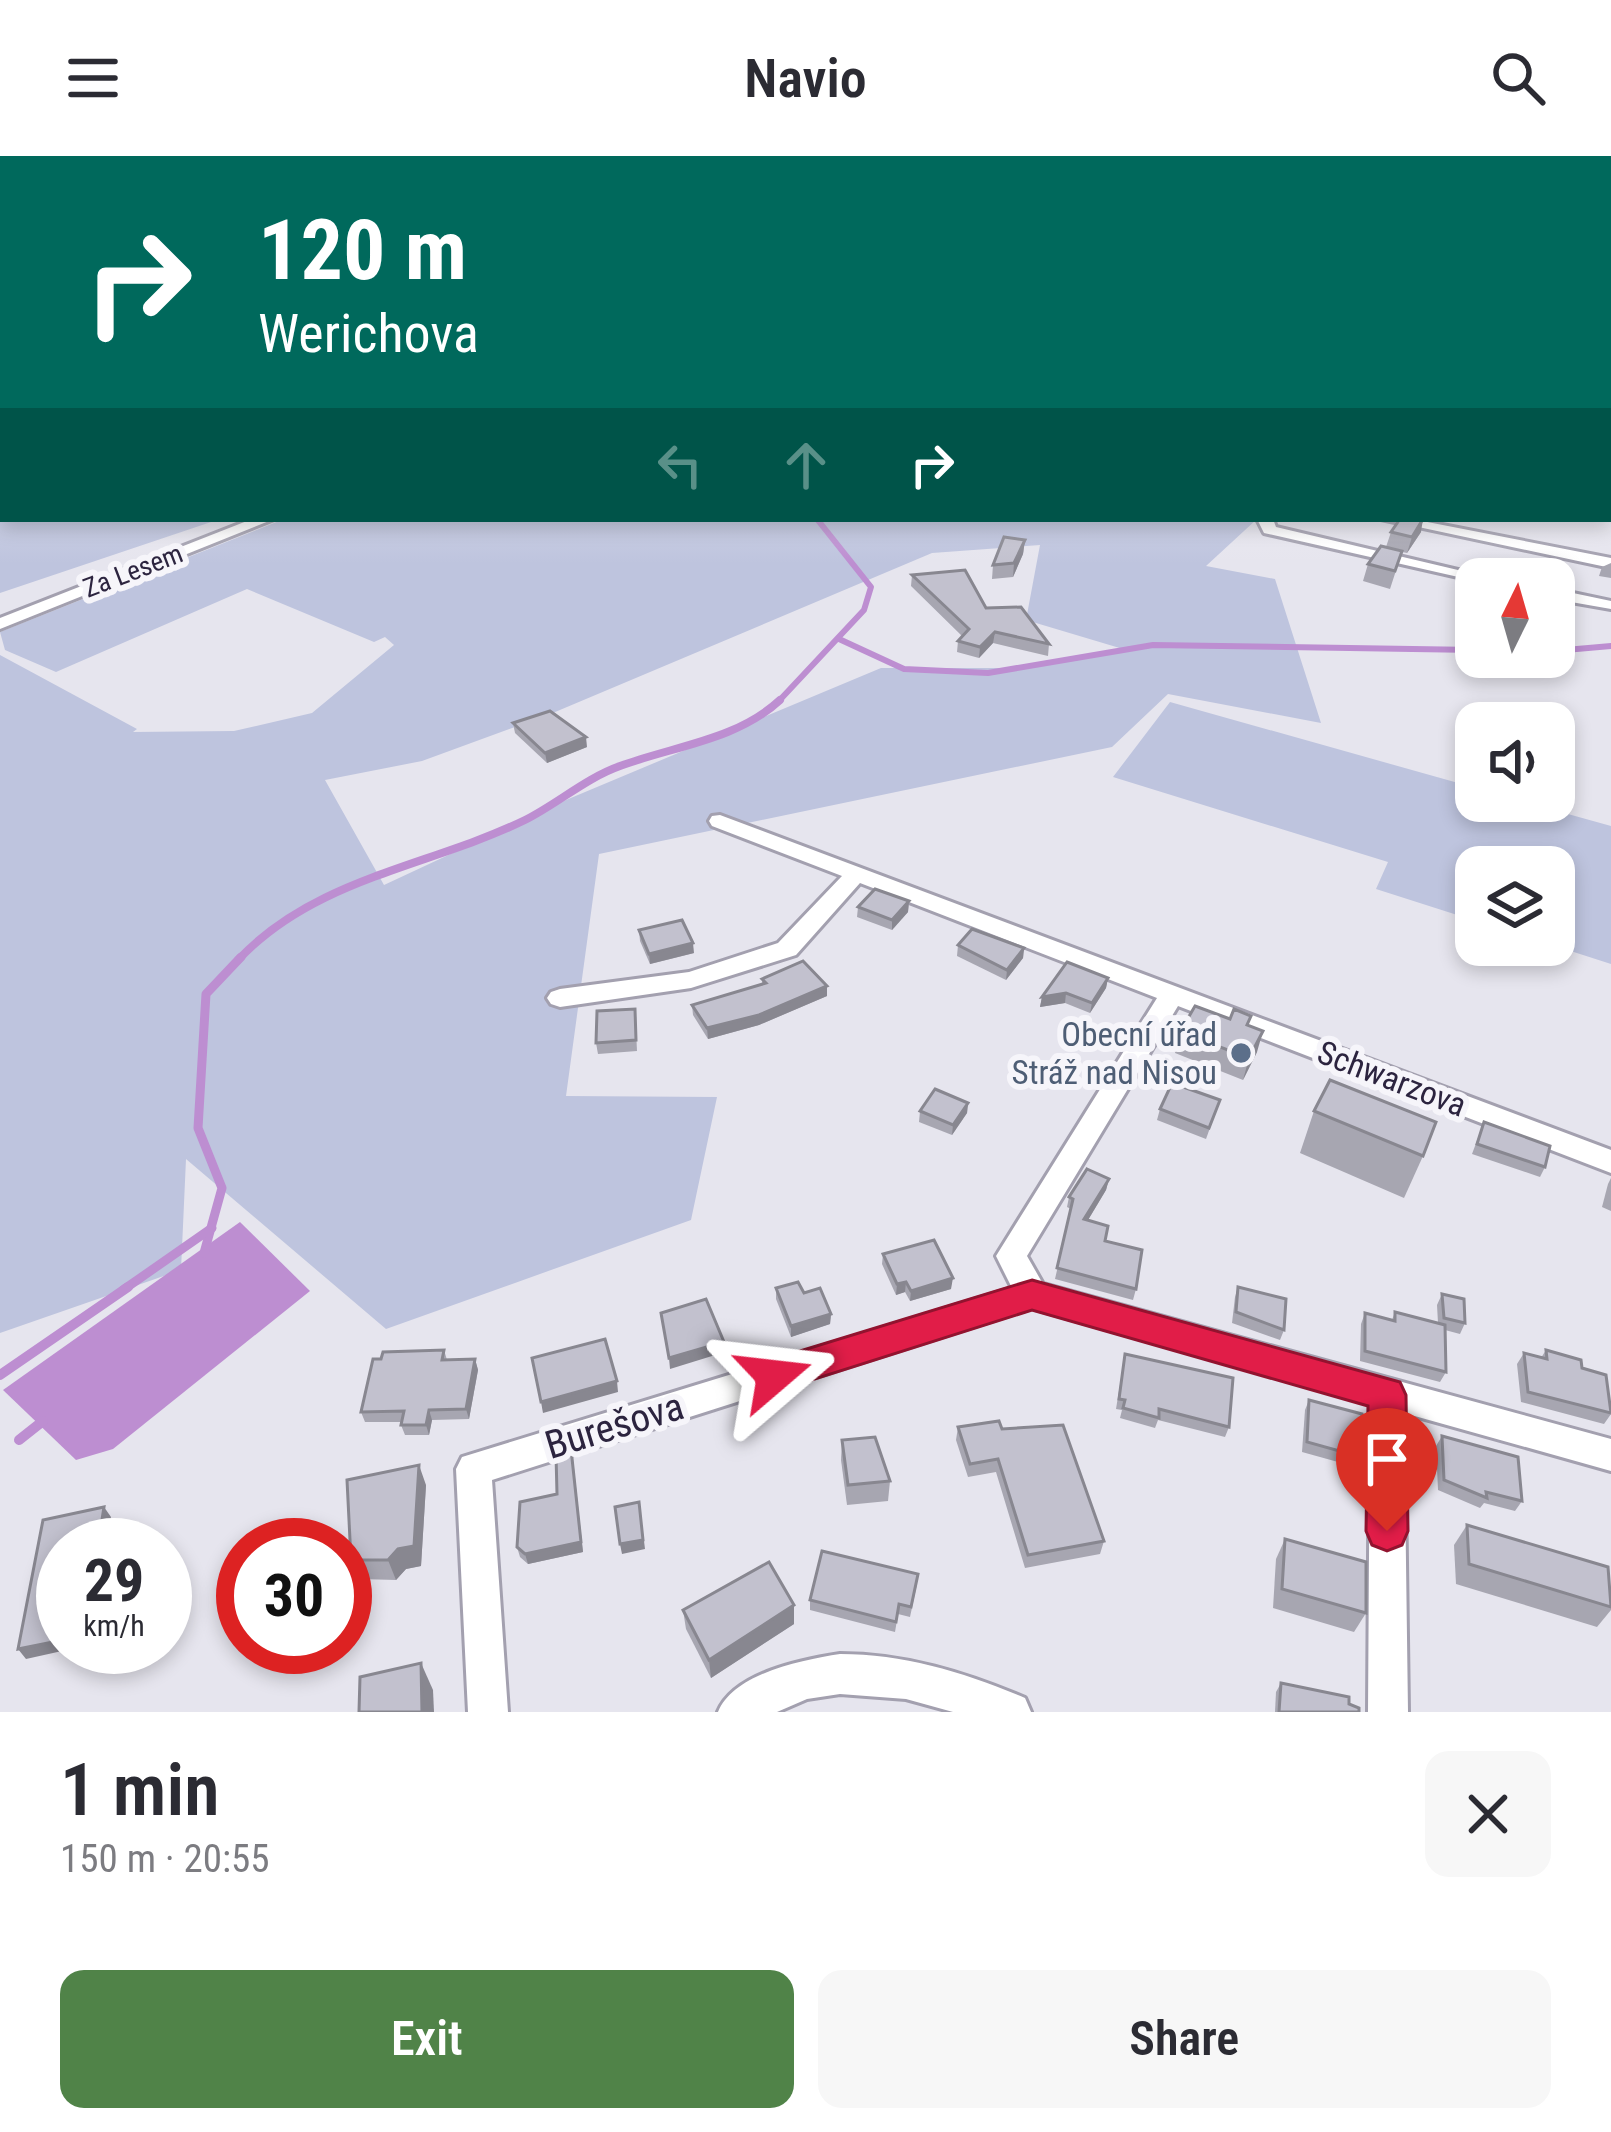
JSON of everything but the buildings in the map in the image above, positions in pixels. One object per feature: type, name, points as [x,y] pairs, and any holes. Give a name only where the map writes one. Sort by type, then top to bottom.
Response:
[{"type":"street","name":"Za Lesem","points":[[0,624],[258,522]]},
{"type":"street","points":[[1265,522],[1269,530],[1455,572]]},
{"type":"street","points":[[1404,522],[1611,562]]},
{"type":"street","points":[[1599,625],[1611,586]]},
{"type":"street","points":[[1575,599],[1605,605]]},
{"type":"street","name":"Schwarzova","points":[[720,821],[1611,1162]]},
{"type":"street","points":[[560,998],[691,980],[787,949],[857,873]]},
{"type":"street","points":[[1172,994],[1011,1256],[1032,1295],[1611,1455]]},
{"type":"street","name":"Burešova","points":[[488,1712],[474,1469],[1032,1295]]},
{"type":"street","points":[[1387,1395],[1388,1712]]},
{"type":"street","points":[[738,1712],[773,1688],[844,1670],[922,1680],[1011,1712]]},
{"type":"shaded area","points":[[0,522],[211,522],[0,593]]},
{"type":"shaded area","points":[[276,522],[1254,522],[1206,566],[1275,579],[1321,723],[1168,694],[1112,747],[599,854],[566,1096],[717,1097],[691,1220],[386,1329],[186,1159],[181,1270],[0,1333],[0,655],[137,729],[133,732],[234,731],[312,713],[394,645],[385,637],[374,642],[247,589],[56,672],[5,650],[0,632]],"holes":[[[1040,545],[1026,620],[1123,649],[1020,668],[881,668],[566,800],[384,885],[325,780],[422,761],[548,715],[932,553]]]},
{"type":"shaded area","points":[[1170,702],[1455,782],[1455,822],[1575,822],[1575,816],[1611,826],[1611,964],[1575,952],[1575,846],[1455,846],[1455,914],[1376,889],[1388,862],[1113,777]]},
{"type":"shaded area","points":[[240,1222],[310,1291],[113,1449],[76,1460],[3,1390]]},
{"type":"waterway","points":[[779,701],[864,610],[871,587],[819,522]]},
{"type":"waterway","points":[[839,639],[904,669],[988,673],[1153,645],[1455,650]]},
{"type":"waterway","points":[[1575,649],[1611,646]]},
{"type":"waterway","points":[[239,959],[268,932],[337,892],[488,836],[537,814],[607,771],[725,733],[779,701]]},
{"type":"waterway","points":[[211,1229],[222,1188],[198,1128],[206,994],[239,959]]},
{"type":"waterway","points":[[123,1290],[211,1229]]},
{"type":"waterway","points":[[204,1253],[211,1229]]},
{"type":"waterway","points":[[0,1375],[128,1287]]},
{"type":"waterway","points":[[19,1440],[43,1421]]},
{"type":"place","name":"Obecní úřad Stráž nad Nisou","points":[[1241,1053]]},
{"type":"route","points":[[774,1376],[1032,1295],[1387,1395],[1387,1531]]}]
